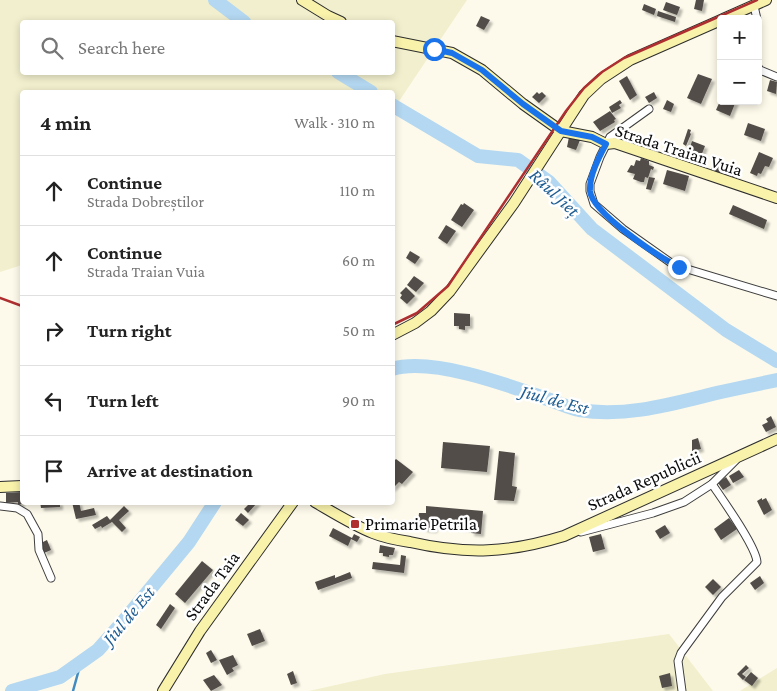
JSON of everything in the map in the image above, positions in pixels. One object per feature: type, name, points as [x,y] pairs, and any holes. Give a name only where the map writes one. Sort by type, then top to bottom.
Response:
[{"type":"street","points":[[302,0],[337,20]]},
{"type":"street","points":[[732,15],[766,0]]},
{"type":"street","points":[[754,6],[756,15]]},
{"type":"street","points":[[395,333],[431,311],[450,292],[514,203],[584,95],[601,79],[630,60],[717,21]]},
{"type":"street","name":"Strada Traian Vuia","points":[[395,42],[452,53],[482,70],[561,131],[592,137],[606,144],[616,143],[777,198]]},
{"type":"street","points":[[762,71],[777,77]]},
{"type":"street","points":[[648,109],[610,137],[606,144],[594,173],[590,192],[594,204],[645,246],[679,267],[777,296]]},
{"type":"street","name":"Strada Republicii","points":[[564,536],[777,439]]},
{"type":"street","name":"Strada Republicii","points":[[321,505],[372,533],[432,547],[497,551],[545,542],[671,508],[712,484],[738,458]]},
{"type":"street","points":[[682,691],[678,662],[681,653],[722,597],[757,562],[757,557],[734,516],[712,484]]},
{"type":"street","points":[[0,487],[20,486]]},
{"type":"street","name":"Strada Taia","points":[[163,691],[200,630],[291,505]]},
{"type":"street","points":[[0,506],[17,508],[27,514],[38,534],[39,550],[51,578]]},
{"type":"shaded area","points":[[0,0],[467,0],[395,107],[395,90],[20,90],[20,266],[0,272]]},
{"type":"shaded area","points":[[669,634],[713,691],[309,691],[385,674]]},
{"type":"shaded area","points":[[777,668],[777,691],[740,691]]},
{"type":"building","points":[[696,0],[704,0],[702,11],[694,9]]},
{"type":"building","points":[[666,2],[680,7],[677,15],[663,10]]},
{"type":"building","points":[[644,4],[656,9],[654,15],[642,10]]},
{"type":"building","points":[[658,11],[676,17],[675,22],[657,16]]},
{"type":"building","points":[[481,16],[490,20],[484,30],[476,26]]},
{"type":"building","points":[[698,74],[712,79],[701,104],[687,98]]},
{"type":"building","points":[[627,76],[637,95],[630,100],[619,81]]},
{"type":"building","points":[[770,80],[777,82],[776,94],[767,91]]},
{"type":"building","points":[[537,92],[539,94],[542,92],[546,96],[539,103],[532,97]]},
{"type":"building","points":[[654,92],[657,98],[649,103],[645,97]]},
{"type":"building","points":[[620,100],[622,103],[619,105],[621,108],[612,113],[609,107]]},
{"type":"building","points":[[667,100],[674,104],[671,112],[663,109]]},
{"type":"building","points":[[718,105],[734,105],[730,116],[716,110]]},
{"type":"building","points":[[610,111],[616,119],[614,120],[615,122],[600,131],[593,122]]},
{"type":"building","points":[[748,123],[765,129],[761,141],[744,135]]},
{"type":"building","points":[[688,129],[691,130],[691,134],[686,146],[683,144]]},
{"type":"building","points":[[569,137],[580,140],[576,150],[567,147]]},
{"type":"building","points":[[692,141],[705,146],[701,156],[692,151],[693,148],[690,147]]},
{"type":"building","points":[[759,152],[773,158],[769,167],[765,166],[761,174],[758,173],[757,176],[750,173]]},
{"type":"building","points":[[641,158],[649,161],[649,165],[654,167],[653,170],[651,169],[648,178],[645,177],[644,182],[633,179],[635,174],[627,172],[631,165],[634,166],[636,160],[640,161]]},
{"type":"building","points":[[714,160],[726,163],[722,174],[711,170]]},
{"type":"building","points":[[729,163],[732,164],[730,168],[738,170],[735,178],[725,175]]},
{"type":"building","points":[[667,170],[689,176],[685,191],[663,184]]},
{"type":"building","points":[[649,177],[655,178],[651,190],[646,189]]},
{"type":"building","points":[[464,203],[474,210],[462,227],[451,220],[461,204],[463,205]]},
{"type":"building","points":[[733,205],[767,220],[764,229],[729,214]]},
{"type":"building","points":[[446,225],[456,231],[447,244],[438,238]]},
{"type":"building","points":[[410,251],[420,257],[415,264],[406,258]]},
{"type":"building","points":[[414,276],[424,283],[416,292],[407,285]]},
{"type":"building","points":[[406,287],[415,296],[407,304],[400,298],[402,295],[400,293]]},
{"type":"building","points":[[454,313],[470,314],[470,326],[465,326],[465,330],[459,329],[459,326],[454,326]]},
{"type":"building","points":[[771,416],[776,427],[766,432],[762,425],[768,422],[766,419]]},
{"type":"building","points":[[698,438],[701,449],[692,451],[692,440]]},
{"type":"building","points":[[443,442],[490,446],[487,472],[441,468]]},
{"type":"building","points":[[499,451],[515,453],[512,486],[517,487],[514,501],[494,500]]},
{"type":"building","points":[[395,460],[413,472],[402,484],[399,482],[395,486]]},
{"type":"building","points":[[739,470],[744,477],[733,483],[729,476]]},
{"type":"building","points":[[726,477],[731,485],[723,490],[718,483]]},
{"type":"building","points":[[20,492],[20,504],[18,505],[18,502],[6,503],[6,493]]},
{"type":"building","points":[[762,498],[762,500],[766,498],[772,510],[764,515],[757,501]]},
{"type":"building","points":[[40,505],[60,505],[60,507],[41,508]]},
{"type":"building","points":[[73,505],[80,505],[81,511],[94,508],[96,515],[76,519]]},
{"type":"building","points":[[248,505],[255,505],[248,513],[244,509]]},
{"type":"building","points":[[124,506],[129,511],[119,520],[126,528],[122,532],[112,522],[102,528],[101,526],[95,529],[92,525],[107,516],[110,520]]},
{"type":"building","points":[[426,506],[483,511],[481,534],[471,533],[472,529],[435,526],[434,530],[424,529],[425,525],[418,524],[419,513],[426,513]]},
{"type":"building","points":[[241,513],[249,520],[243,526],[235,520]]},
{"type":"building","points":[[729,518],[737,529],[721,540],[714,529]]},
{"type":"building","points":[[665,525],[670,533],[660,539],[655,531]]},
{"type":"building","points":[[333,528],[352,538],[354,534],[360,537],[357,542],[351,539],[348,546],[329,536]]},
{"type":"building","points":[[601,534],[605,549],[593,552],[589,537]]},
{"type":"building","points":[[47,540],[51,550],[44,553],[41,543]]},
{"type":"building","points":[[380,545],[395,548],[393,555],[389,555],[389,557],[379,553]]},
{"type":"building","points":[[401,555],[406,556],[404,573],[372,569],[373,562],[400,565]]},
{"type":"building","points":[[202,561],[213,570],[185,603],[175,594]]},
{"type":"building","points":[[350,572],[352,578],[318,590],[315,582],[335,575],[335,578]]},
{"type":"building","points":[[760,576],[764,583],[755,590],[750,583]]},
{"type":"building","points":[[713,579],[721,587],[713,595],[705,587]]},
{"type":"building","points":[[170,604],[175,608],[161,629],[156,625]]},
{"type":"building","points":[[260,629],[265,641],[252,646],[247,634]]},
{"type":"building","points":[[211,650],[217,660],[211,663],[206,653]]},
{"type":"building","points":[[233,655],[238,665],[232,668],[234,671],[227,675],[219,660]]},
{"type":"building","points":[[746,665],[749,668],[742,674],[746,677],[743,680],[737,674]]},
{"type":"building","points":[[293,671],[297,683],[291,685],[287,674]]},
{"type":"building","points":[[751,672],[758,678],[752,686],[744,680]]},
{"type":"building","points":[[670,673],[672,686],[662,688],[659,676]]},
{"type":"building","points":[[214,675],[222,685],[211,691],[203,680]]},
{"type":"waterway","name":"Râul Jieț","points":[[215,0],[241,20]]},
{"type":"waterway","name":"Râul Jieț","points":[[343,75],[368,90]]},
{"type":"waterway","name":"Râul Jieț","points":[[395,107],[478,156],[518,160],[549,182],[592,229],[726,330],[777,361]]},
{"type":"waterway","name":"Jiul de Est","points":[[395,368],[409,366],[428,367],[470,374],[575,409],[597,412],[633,411],[669,405],[777,380]]},
{"type":"waterway","name":"Jiul de Est","points":[[12,691],[60,677],[98,650],[189,542],[213,505]]},
{"type":"waterway","points":[[73,691],[81,662]]},
{"type":"railway","points":[[395,324],[417,313],[448,286],[566,111],[584,88],[602,72],[624,58],[757,0]]},
{"type":"railway","points":[[0,298],[20,305]]},
{"type":"place","name":"Primarie Petrila","points":[[355,524]]},
{"type":"route","points":[[434,49],[452,53],[482,70],[523,104],[561,131],[592,137],[606,144],[590,184],[590,192],[594,204],[645,246],[679,267]]}]
